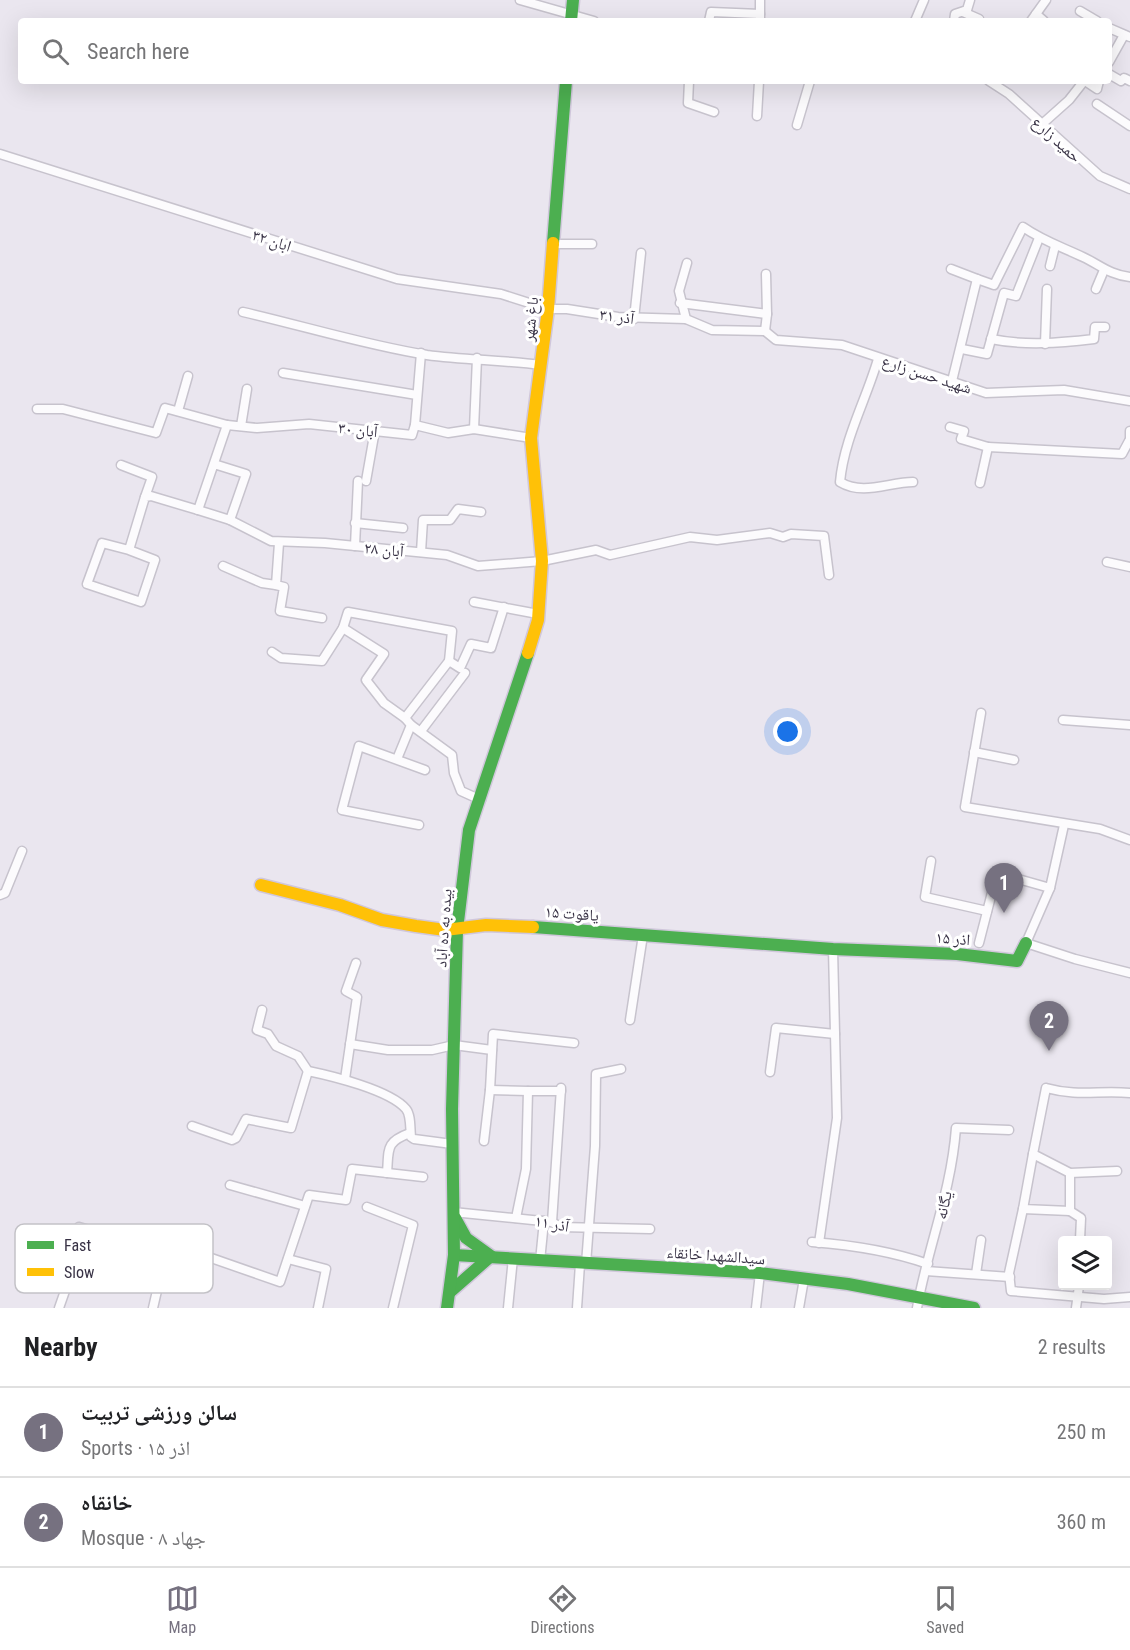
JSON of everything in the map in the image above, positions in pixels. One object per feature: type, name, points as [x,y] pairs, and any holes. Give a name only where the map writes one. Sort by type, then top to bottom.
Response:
[{"type":"main road","points":[[571,18],[573,0]]},
{"type":"main road","name":"باغ شهر","points":[[542,561],[531,438],[548,309],[566,84]]},
{"type":"main road","name":"بیده به ده آباد","points":[[447,1308],[454,1255],[452,1144],[457,930],[469,830],[513,705],[538,614],[542,561]]},
{"type":"main road","name":"یاقوت ۱۵","points":[[261,885],[340,905],[382,920],[457,930],[486,925],[886,952]]},
{"type":"main road","name":"اذر ۱۵","points":[[886,952],[957,954],[1017,962],[1026,943]]},
{"type":"main road","points":[[449,1293],[464,1276],[491,1256],[466,1238],[454,1213]]},
{"type":"main road","name":"سیدالشهدا خانقاء","points":[[454,1255],[760,1273],[804,1279],[918,1303],[974,1308]]},
{"type":"street","points":[[520,0],[571,18]]},
{"type":"street","points":[[710,18],[711,12],[760,17],[760,0]]},
{"type":"street","points":[[916,18],[924,0]]},
{"type":"street","points":[[954,18],[955,14],[967,10],[970,0]]},
{"type":"street","points":[[1034,18],[1046,0]]},
{"type":"street","points":[[1080,11],[1092,18]]},
{"type":"street","points":[[963,12],[977,18]]},
{"type":"street","points":[[1112,29],[1127,36],[1112,58]]},
{"type":"street","points":[[1112,76],[1121,81],[1124,78],[1130,81]]},
{"type":"street","points":[[689,84],[688,103],[714,112]]},
{"type":"street","points":[[757,116],[759,84]]},
{"type":"street","points":[[797,125],[809,84]]},
{"type":"street","name":"حمید زارع","points":[[994,84],[1009,94],[1100,177],[1130,189]]},
{"type":"street","points":[[1041,125],[1082,84]]},
{"type":"street","points":[[1097,104],[1130,126]]},
{"type":"street","name":"ابان ۳۲","points":[[0,154],[397,279],[501,294],[548,309]]},
{"type":"street","points":[[951,269],[994,285],[1023,227],[1039,238],[1084,257],[1116,276],[1130,277]]},
{"type":"street","points":[[962,349],[987,354],[1004,292],[1016,296],[1039,238]]},
{"type":"street","points":[[552,244],[592,244]]},
{"type":"street","points":[[1050,266],[1055,246]]},
{"type":"street","points":[[634,318],[641,253]]},
{"type":"street","points":[[686,319],[680,303],[679,291],[687,263]]},
{"type":"street","points":[[1096,289],[1104,270]]},
{"type":"street","points":[[765,332],[766,274]]},
{"type":"street","points":[[952,381],[978,279]]},
{"type":"street","points":[[1045,344],[1047,289]]},
{"type":"street","points":[[680,303],[767,314]]},
{"type":"street","name":"آذر ۳۱","points":[[548,309],[567,309],[634,318],[686,319]]},
{"type":"street","points":[[243,312],[421,354],[542,365]]},
{"type":"street","name":"شهید حسن زارع","points":[[686,319],[712,330],[765,332],[776,340],[842,345],[878,359],[986,393],[1064,390],[1130,401]]},
{"type":"street","points":[[991,339],[1045,344],[1094,339],[1095,327],[1105,327]]},
{"type":"street","points":[[421,354],[415,425],[448,433],[474,429],[531,438]]},
{"type":"street","points":[[474,429],[477,358]]},
{"type":"street","points":[[878,359],[868,391],[842,455],[840,482],[848,487],[868,489],[913,482]]},
{"type":"street","points":[[283,373],[417,395]]},
{"type":"street","points":[[37,409],[63,409],[156,433],[165,408],[178,411],[188,376]]},
{"type":"street","points":[[241,426],[247,389]]},
{"type":"street","name":"آبان ۳۰","points":[[178,411],[227,425],[257,428],[309,424],[412,435],[415,425]]},
{"type":"street","points":[[198,510],[227,425]]},
{"type":"street","points":[[950,427],[964,431],[961,439],[988,447],[1122,453],[1129,441],[1130,430]]},
{"type":"street","points":[[355,546],[355,523],[362,481],[375,430]]},
{"type":"street","points":[[980,483],[988,447]]},
{"type":"street","points":[[214,464],[246,474],[230,520]]},
{"type":"street","points":[[121,465],[152,477],[129,550]]},
{"type":"street","name":"آبان ۲۸","points":[[145,497],[151,496],[230,520],[271,542],[355,546],[447,555],[478,566],[542,561],[596,550],[610,555],[690,537],[717,540],[770,533],[783,537],[791,534],[824,536],[829,575]]},
{"type":"street","points":[[421,552],[423,520],[450,520],[458,509],[481,512]]},
{"type":"street","points":[[355,523],[403,528]]},
{"type":"street","points":[[102,543],[129,550],[155,560],[141,602],[87,584],[102,543]]},
{"type":"street","points":[[276,585],[279,543]]},
{"type":"street","points":[[1107,562],[1130,567]]},
{"type":"street","points":[[223,566],[262,584],[285,587],[279,611],[322,618]]},
{"type":"street","points":[[474,602],[538,614]]},
{"type":"street","points":[[449,661],[460,668],[471,644],[491,648],[504,608]]},
{"type":"street","points":[[272,651],[281,658],[322,661],[343,628],[348,612],[452,631],[449,661],[408,721],[397,759]]},
{"type":"street","points":[[343,628],[384,654],[366,680],[384,703],[452,755],[454,773],[461,791],[481,800]]},
{"type":"street","points":[[421,731],[465,672]]},
{"type":"street","points":[[981,713],[966,807],[1064,825],[1100,828],[1130,840]]},
{"type":"street","points":[[1063,720],[1130,725]]},
{"type":"street","points":[[419,825],[342,810],[359,746],[425,770]]},
{"type":"street","points":[[974,752],[1014,760]]},
{"type":"street","points":[[1064,825],[1050,888],[1026,943],[1130,973]]},
{"type":"street","points":[[0,895],[4,893],[22,851]]},
{"type":"street","points":[[931,861],[925,897],[987,911]]},
{"type":"street","points":[[979,943],[997,873],[1050,888]]},
{"type":"street","points":[[630,1020],[643,935]]},
{"type":"street","points":[[833,949],[837,1118],[816,1242],[905,1256],[927,1268],[1010,1276]]},
{"type":"street","points":[[345,1079],[357,997],[346,991],[356,963]]},
{"type":"street","points":[[262,1010],[257,1030],[268,1034],[276,1046],[298,1056],[308,1071],[345,1079],[404,1106],[409,1114],[411,1137],[418,1141],[452,1144]]},
{"type":"street","points":[[770,1072],[776,1028],[835,1034]]},
{"type":"street","points":[[484,1141],[493,1034],[574,1043]]},
{"type":"street","points":[[350,1044],[388,1050],[432,1050],[454,1045],[492,1050]]},
{"type":"street","points":[[577,1308],[588,1228],[595,1146],[596,1074],[621,1069]]},
{"type":"street","points":[[192,1126],[232,1140],[236,1138],[246,1119],[291,1128],[294,1125],[308,1071]]},
{"type":"street","points":[[1130,1093],[1092,1095],[1065,1093],[1046,1088],[1010,1276],[1011,1291],[1104,1299],[1130,1298]]},
{"type":"street","points":[[490,1090],[561,1089],[548,1222],[540,1261]]},
{"type":"street","points":[[516,1218],[526,1169],[528,1091]]},
{"type":"street","name":"یگانه","points":[[918,1303],[943,1213],[953,1160],[956,1128],[1009,1130]]},
{"type":"street","points":[[387,1173],[389,1147],[395,1138],[410,1133]]},
{"type":"street","points":[[1033,1154],[1070,1173],[1117,1171]]},
{"type":"street","points":[[213,1259],[280,1282],[309,1195],[346,1200],[352,1169],[423,1177]]},
{"type":"street","points":[[1070,1173],[1070,1211]]},
{"type":"street","points":[[230,1185],[306,1206]]},
{"type":"street","points":[[368,1208],[413,1225],[393,1308]]},
{"type":"street","points":[[1023,1209],[1070,1211],[1081,1218],[1080,1236]]},
{"type":"street","name":"آذر ۱۱","points":[[454,1213],[548,1222],[561,1227],[650,1229]]},
{"type":"street","points":[[976,1274],[981,1239]]},
{"type":"street","points":[[508,1308],[513,1258]]},
{"type":"street","points":[[288,1259],[326,1269],[318,1308]]},
{"type":"street","points":[[756,1308],[760,1273]]},
{"type":"street","points":[[799,1308],[804,1279]]},
{"type":"street","points":[[1076,1308],[1079,1290]]},
{"type":"street","points":[[59,1308],[64,1293]]},
{"type":"street","points":[[153,1308],[156,1293]]},
{"type":"traffic: fast","points":[[571,18],[573,0]]},
{"type":"traffic: fast","points":[[553,243],[566,84]]},
{"type":"traffic: fast","points":[[447,1308],[454,1255],[452,1109],[457,930],[469,830],[528,653]]},
{"type":"traffic: fast","points":[[533,927],[833,949],[957,954],[1017,961],[1026,943]]},
{"type":"traffic: fast","points":[[450,1292],[491,1256],[466,1238],[455,1218]]},
{"type":"traffic: fast","points":[[454,1255],[760,1273],[848,1284],[974,1308]]},
{"type":"traffic: slow","points":[[528,653],[538,620],[542,561],[531,438],[548,309],[553,243]]},
{"type":"traffic: slow","points":[[261,885],[340,905],[382,920],[416,926],[445,930],[486,925],[533,927]]},
{"type":"place","name":"سالن ورزشی تربیت","points":[[1004,913]]},
{"type":"place","name":"خانقاه","points":[[1049,1051]]}]
